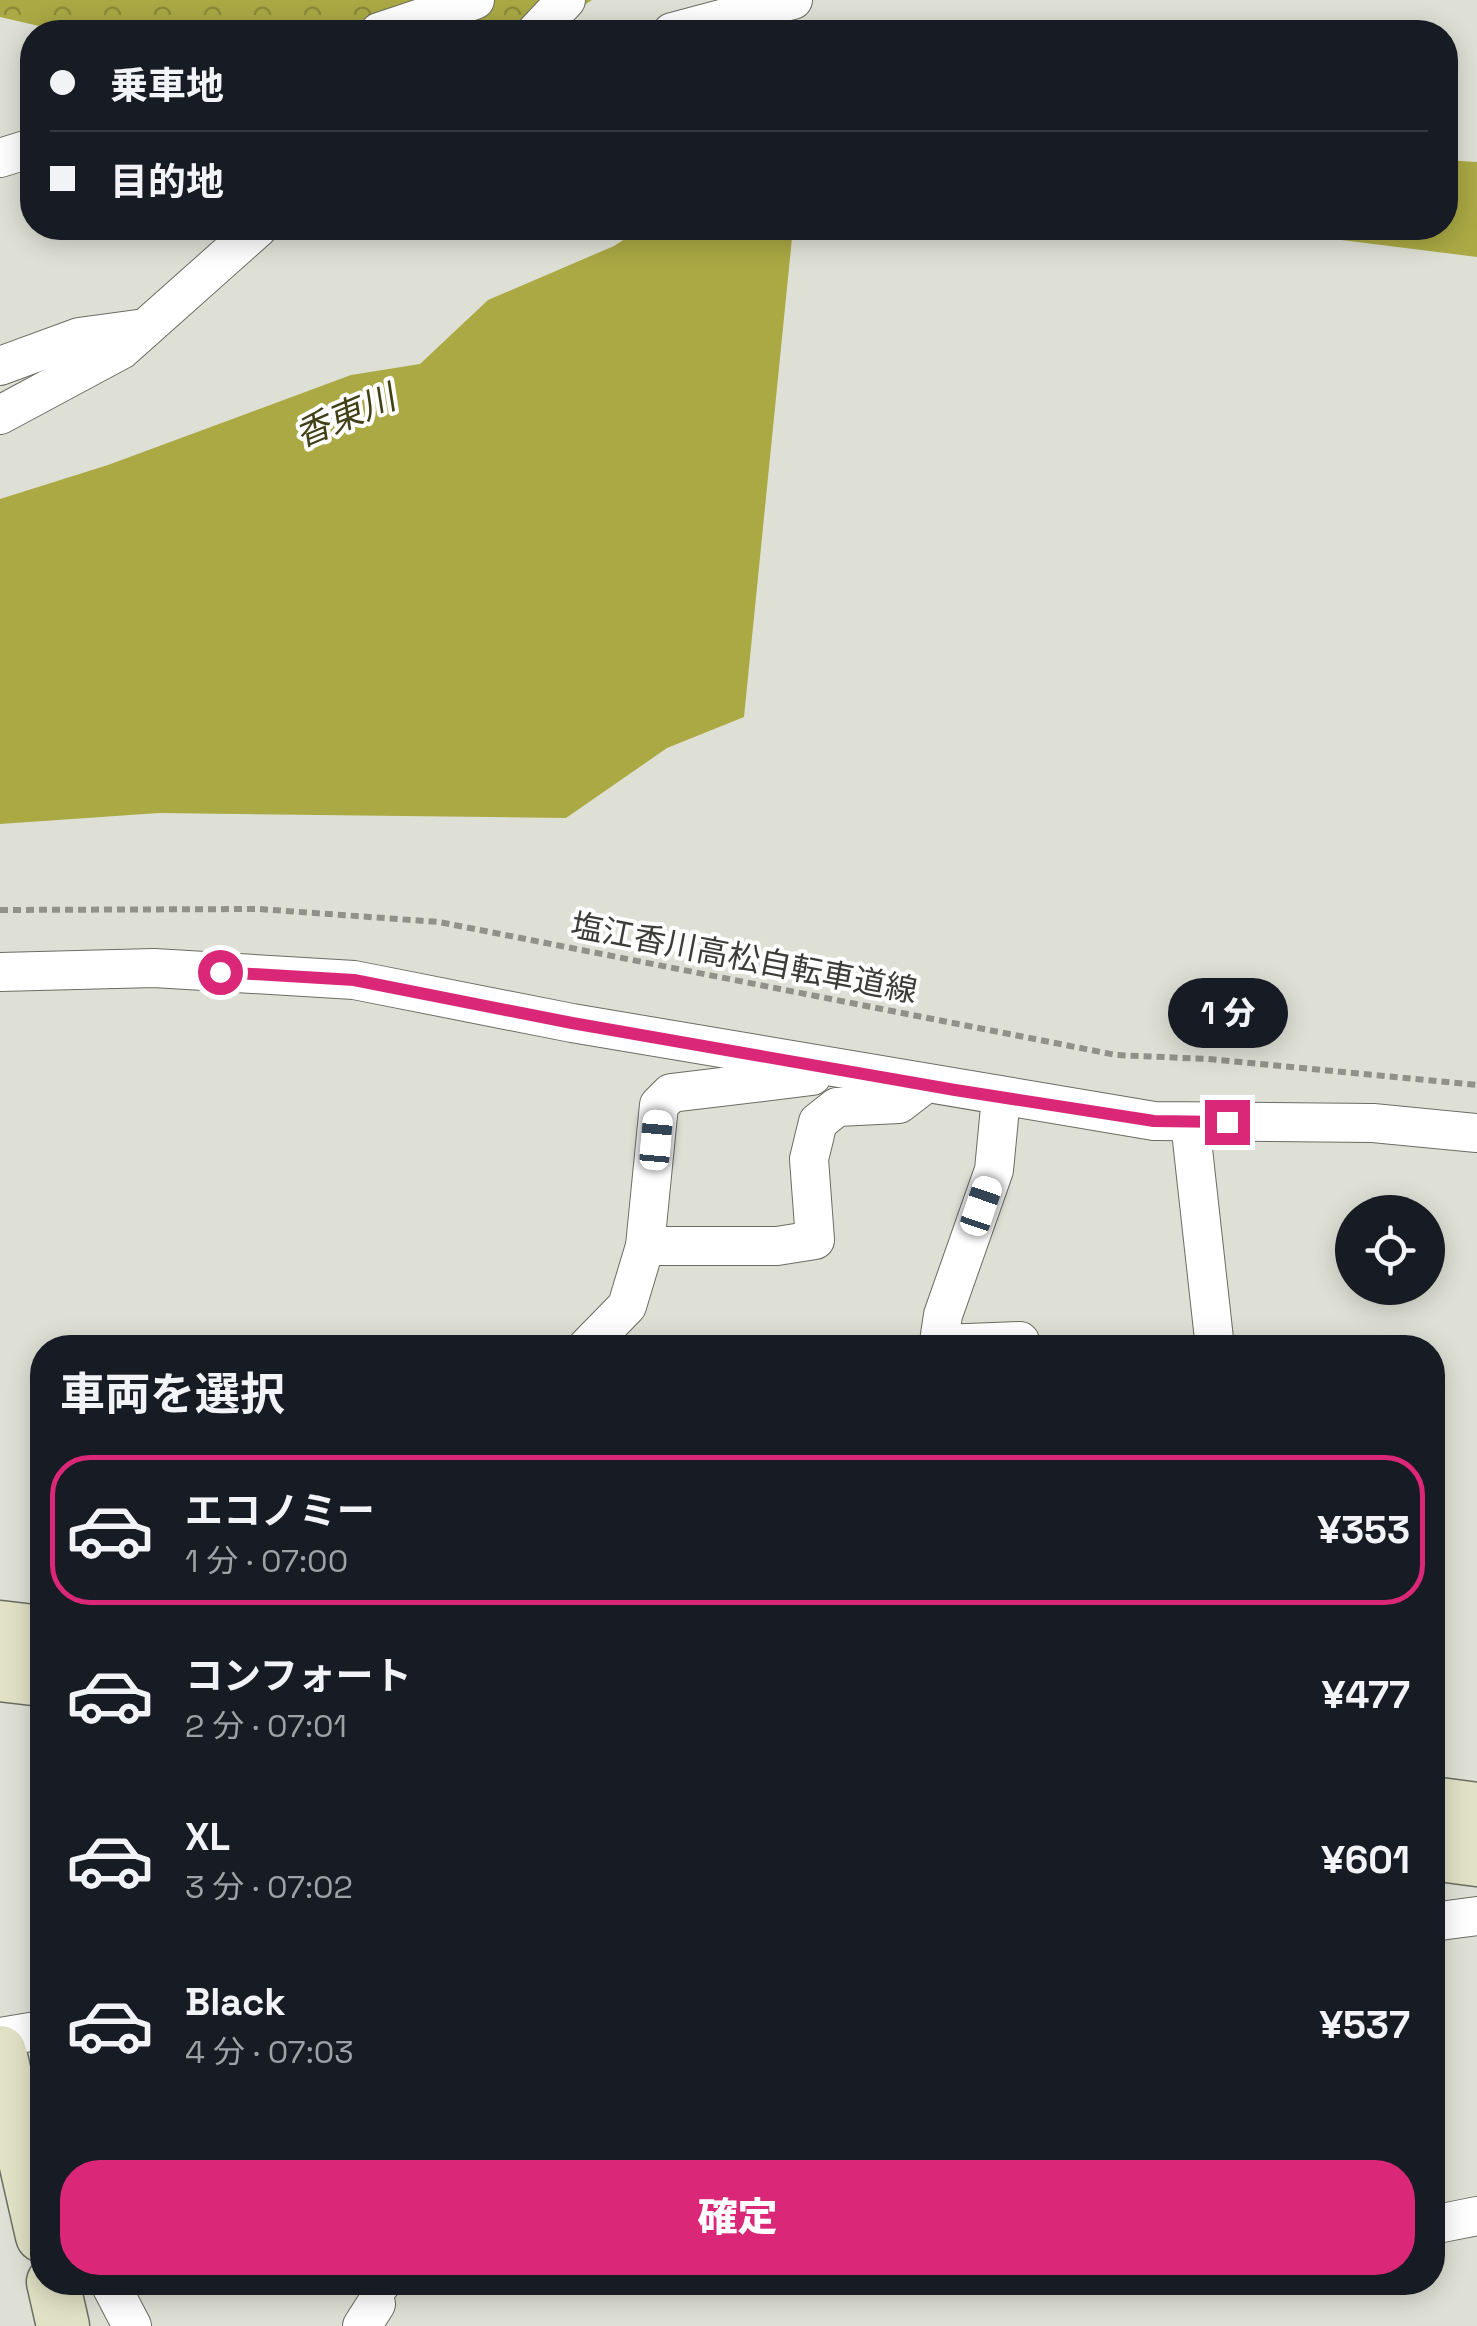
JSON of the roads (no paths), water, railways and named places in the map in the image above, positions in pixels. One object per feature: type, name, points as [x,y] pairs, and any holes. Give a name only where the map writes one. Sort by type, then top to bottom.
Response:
[{"type":"street","points":[[415,20],[475,0]]},
{"type":"street","points":[[547,20],[566,0]]},
{"type":"street","points":[[717,20],[792,0]]},
{"type":"street","points":[[0,415],[121,350],[244,240]]},
{"type":"street","points":[[0,366],[79,337],[144,328]]},
{"type":"street","points":[[0,972],[154,968],[354,980],[846,1071],[1154,1121],[1373,1123],[1473,1137]]},
{"type":"street","points":[[599,1335],[627,1306],[646,1246],[659,1104],[671,1093],[846,1071]]},
{"type":"street","points":[[646,1246],[777,1246],[815,1240],[809,1159],[818,1122],[837,1107],[899,1104],[925,1084]]},
{"type":"street","points":[[941,1335],[943,1315],[994,1170],[1001,1097]]},
{"type":"street","points":[[1190,1122],[1214,1335]]},
{"type":"street","points":[[0,1627],[30,1631]]},
{"type":"street","points":[[0,1675],[30,1679]]},
{"type":"street","points":[[1445,1805],[1477,1809]]},
{"type":"street","points":[[1445,1856],[1477,1860]]},
{"type":"street","points":[[1445,1920],[1477,1916]]},
{"type":"street","points":[[0,2036],[30,2032]]},
{"type":"street","points":[[0,2052],[30,2181]]},
{"type":"street","points":[[1445,2222],[1477,2216]]},
{"type":"street","points":[[56,2295],[63,2326]]},
{"type":"street","points":[[116,2295],[132,2326]]},
{"type":"water","points":[[1458,161],[1477,162],[1477,257],[1342,240],[1458,240]]},
{"type":"water","name":"香東川","points":[[623,240],[792,240],[744,717],[667,748],[566,818],[159,813],[0,824],[0,499],[108,465],[351,375],[420,364],[488,300]]}]
